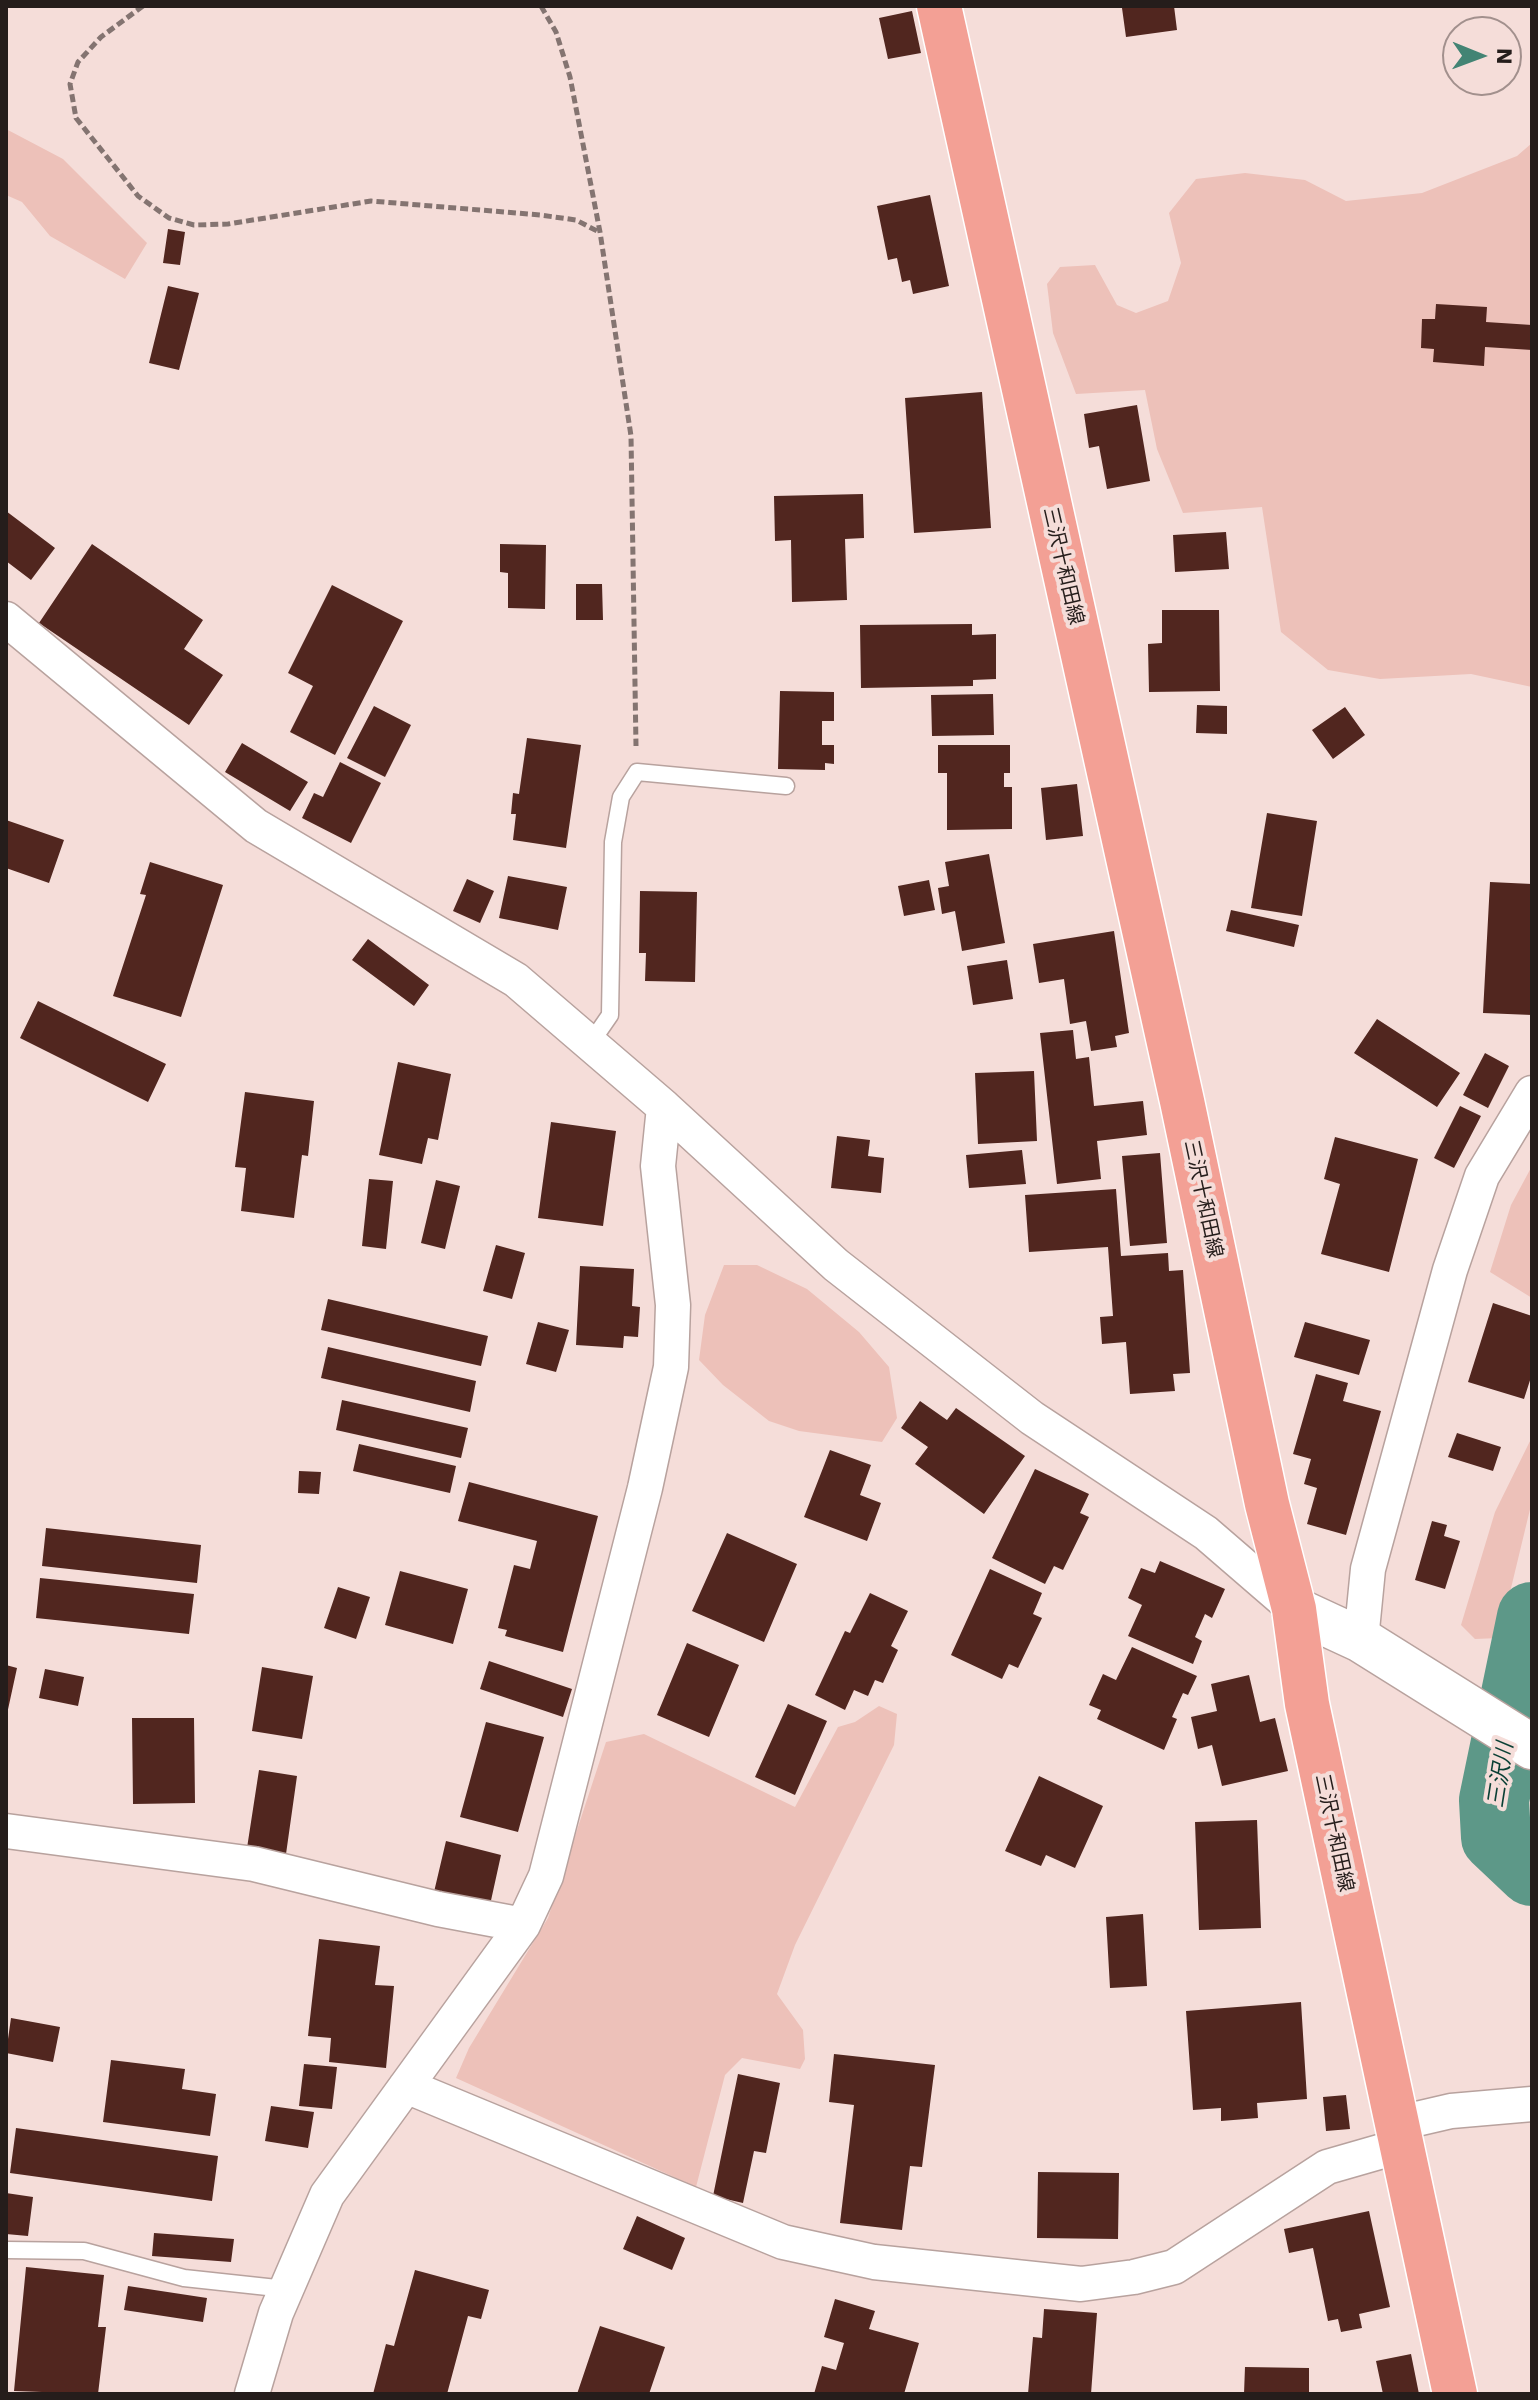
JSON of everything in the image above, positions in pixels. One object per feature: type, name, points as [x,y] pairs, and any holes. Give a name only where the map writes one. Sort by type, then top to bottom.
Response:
[{"type":"main road","name":"三沢十和田線","points":[[939,6],[1179,1085],[1267,1504],[1294,1609],[1307,1704],[1455,2394]]},
{"type":"street","points":[[6,619],[256,826],[516,980],[664,1107],[836,1265],[1032,1418],[1206,1533],[1294,1609],[1361,1640],[1532,1747]]},
{"type":"street","points":[[1361,1640],[1368,1569],[1450,1270],[1482,1176],[1532,1093]]},
{"type":"street","points":[[252,2394],[286,2289],[327,2195],[523,1925],[546,1876],[645,1488],[671,1367],[673,1305],[658,1166],[664,1107]]},
{"type":"street","points":[[6,1831],[254,1864],[438,1909],[523,1925]]},
{"type":"street","points":[[406,2086],[783,2242],[874,2262],[1081,2284],[1134,2277],[1174,2267],[1327,2167],[1451,2111],[1532,2104]]},
{"type":"lane","points":[[590,1044],[610,1015],[613,842],[621,797],[637,772],[786,786]]},
{"type":"lane","points":[[6,2250],[84,2251],[184,2278],[286,2289]]},
{"type":"path","points":[[143,6],[93,45],[78,62],[70,84],[76,118],[138,196],[169,218],[194,225],[228,224],[371,201],[540,215],[576,220],[600,232]]},
{"type":"path","points":[[541,6],[556,32],[570,77],[600,232],[631,436],[637,772]]},
{"type":"shaded area","points":[[6,129],[63,159],[147,243],[125,279],[50,236],[22,202],[6,195]]},
{"type":"shaded area","points":[[1532,143],[1532,687],[1471,674],[1380,679],[1328,670],[1281,632],[1262,507],[1183,513],[1157,449],[1145,390],[1076,394],[1053,333],[1047,284],[1060,267],[1095,265],[1117,305],[1136,313],[1168,301],[1181,263],[1169,213],[1196,179],[1245,173],[1305,180],[1346,201],[1422,193],[1517,156]]},
{"type":"shaded area","points":[[1532,1166],[1532,1298],[1490,1272],[1511,1205]]},
{"type":"shaded area","points":[[724,1265],[757,1265],[807,1289],[859,1332],[889,1367],[897,1418],[882,1442],[799,1431],[769,1421],[723,1385],[699,1360],[705,1315]]},
{"type":"shaded area","points":[[1532,1437],[1532,1501],[1499,1638],[1475,1639],[1461,1625],[1495,1512]]},
{"type":"shaded area","points":[[879,1706],[897,1714],[894,1745],[795,1945],[777,1994],[803,2030],[805,2059],[800,2069],[742,2058],[725,2075],[696,2187],[456,2078],[469,2048],[548,1918],[606,1742],[644,1734],[795,1807],[838,1727],[855,1722]]},
{"type":"building","points":[[1174,6],[1177,30],[1126,37],[1122,8]]},
{"type":"building","points":[[912,11],[921,53],[888,59],[879,18]]},
{"type":"building","points":[[930,195],[949,286],[913,294],[910,280],[902,282],[897,258],[888,260],[877,206]]},
{"type":"building","points":[[168,229],[185,232],[180,265],[163,263]]},
{"type":"building","points":[[168,286],[199,293],[179,370],[149,363]]},
{"type":"building","points":[[1436,304],[1487,307],[1486,322],[1532,325],[1532,350],[1485,347],[1484,366],[1433,362],[1434,349],[1421,348],[1422,319],[1435,319]]},
{"type":"building","points":[[982,392],[991,528],[914,533],[905,398]]},
{"type":"building","points":[[1137,405],[1150,481],[1107,489],[1099,446],[1089,448],[1084,414]]},
{"type":"building","points":[[863,494],[864,538],[845,539],[847,600],[792,602],[791,540],[775,541],[774,496]]},
{"type":"building","points":[[6,511],[55,548],[31,580],[6,561]]},
{"type":"building","points":[[1226,532],[1229,569],[1175,572],[1173,535]]},
{"type":"building","points":[[92,544],[203,620],[184,649],[223,675],[189,725],[39,623]]},
{"type":"building","points":[[500,544],[546,545],[545,609],[508,608],[508,573],[500,572]]},
{"type":"building","points":[[576,584],[602,584],[603,620],[576,620]]},
{"type":"building","points":[[332,585],[403,621],[335,755],[290,732],[313,686],[288,673]]},
{"type":"building","points":[[1162,610],[1219,610],[1220,691],[1149,692],[1148,644],[1162,643]]},
{"type":"building","points":[[972,624],[972,635],[996,634],[996,679],[973,680],[973,686],[861,688],[860,625]]},
{"type":"building","points":[[780,691],[834,692],[834,721],[822,721],[822,745],[834,745],[834,764],[825,763],[825,770],[778,769]]},
{"type":"building","points":[[993,694],[994,735],[932,736],[931,695]]},
{"type":"building","points":[[1197,705],[1227,706],[1227,734],[1196,733]]},
{"type":"building","points":[[374,706],[411,725],[385,777],[347,758]]},
{"type":"building","points":[[1345,707],[1365,735],[1333,759],[1312,730]]},
{"type":"building","points":[[527,738],[581,745],[566,848],[513,840],[516,814],[511,814],[513,793],[519,794]]},
{"type":"building","points":[[242,743],[308,782],[290,811],[225,772]]},
{"type":"building","points":[[938,745],[1010,745],[1010,773],[1004,773],[1004,787],[1012,787],[1012,829],[947,830],[947,773],[938,773]]},
{"type":"building","points":[[340,762],[381,783],[351,843],[302,818],[314,793],[323,797]]},
{"type":"building","points":[[1077,784],[1083,836],[1046,840],[1041,788]]},
{"type":"building","points":[[1267,813],[1317,821],[1302,916],[1251,908]]},
{"type":"building","points":[[6,820],[64,840],[49,883],[6,868]]},
{"type":"building","points":[[989,854],[1005,943],[962,951],[955,911],[942,914],[938,888],[949,886],[945,862]]},
{"type":"building","points":[[150,862],[223,885],[181,1017],[113,996],[146,895],[140,894]]},
{"type":"building","points":[[508,876],[567,887],[558,930],[499,918]]},
{"type":"building","points":[[467,879],[494,891],[480,923],[453,911]]},
{"type":"building","points":[[929,880],[935,910],[904,916],[898,886]]},
{"type":"building","points":[[1490,882],[1532,884],[1532,1015],[1483,1013]]},
{"type":"building","points":[[640,891],[697,892],[695,982],[645,981],[646,953],[639,953]]},
{"type":"building","points":[[1231,910],[1299,925],[1294,947],[1226,931]]},
{"type":"building","points":[[1114,931],[1129,1033],[1115,1036],[1117,1047],[1091,1051],[1086,1021],[1070,1024],[1064,979],[1039,983],[1033,944]]},
{"type":"building","points":[[368,939],[429,985],[414,1006],[352,960]]},
{"type":"building","points":[[1007,960],[1013,999],[973,1005],[967,966]]},
{"type":"building","points":[[38,1001],[166,1064],[148,1102],[20,1038]]},
{"type":"building","points":[[1377,1019],[1460,1073],[1437,1107],[1354,1053]]},
{"type":"building","points":[[1073,1030],[1076,1059],[1089,1057],[1094,1106],[1143,1101],[1147,1135],[1097,1141],[1101,1179],[1057,1184],[1040,1033]]},
{"type":"building","points":[[1485,1053],[1509,1066],[1488,1108],[1463,1095]]},
{"type":"building","points":[[398,1062],[451,1074],[438,1140],[428,1138],[422,1164],[379,1155]]},
{"type":"building","points":[[1034,1071],[1037,1141],[978,1144],[975,1073]]},
{"type":"building","points":[[245,1092],[314,1101],[308,1156],[302,1155],[294,1218],[241,1211],[246,1168],[235,1167]]},
{"type":"building","points":[[1460,1106],[1481,1116],[1454,1168],[1434,1158]]},
{"type":"building","points":[[551,1122],[616,1131],[603,1226],[538,1218]]},
{"type":"building","points":[[837,1136],[870,1140],[868,1156],[884,1158],[881,1193],[831,1188]]},
{"type":"building","points":[[1335,1137],[1418,1159],[1389,1272],[1321,1254],[1340,1184],[1324,1179]]},
{"type":"building","points":[[1022,1150],[1026,1184],[969,1188],[966,1155]]},
{"type":"building","points":[[1160,1153],[1167,1243],[1130,1246],[1122,1156]]},
{"type":"building","points":[[369,1179],[393,1181],[386,1249],[362,1246]]},
{"type":"building","points":[[436,1180],[460,1186],[445,1249],[421,1243]]},
{"type":"building","points":[[1116,1189],[1121,1256],[1168,1253],[1169,1271],[1183,1270],[1190,1373],[1173,1374],[1175,1391],[1130,1394],[1126,1342],[1102,1344],[1100,1317],[1113,1316],[1108,1247],[1029,1252],[1025,1195]]},
{"type":"building","points":[[496,1245],[525,1253],[512,1299],[483,1291]]},
{"type":"building","points":[[580,1266],[634,1269],[632,1306],[640,1307],[638,1337],[624,1336],[623,1348],[576,1345]]},
{"type":"building","points":[[328,1299],[488,1336],[481,1366],[321,1330]]},
{"type":"building","points":[[1493,1303],[1532,1316],[1532,1374],[1524,1399],[1468,1382]]},
{"type":"building","points":[[538,1322],[569,1330],[556,1372],[526,1364]]},
{"type":"building","points":[[1305,1322],[1370,1340],[1359,1375],[1294,1357]]},
{"type":"building","points":[[328,1347],[476,1381],[470,1412],[321,1378]]},
{"type":"building","points":[[1316,1374],[1348,1383],[1343,1401],[1381,1411],[1346,1535],[1307,1524],[1317,1488],[1304,1484],[1311,1459],[1293,1454]]},
{"type":"building","points":[[342,1400],[468,1428],[461,1458],[336,1430]]},
{"type":"building","points":[[920,1401],[947,1420],[956,1408],[1025,1456],[984,1514],[915,1464],[928,1447],[901,1428]]},
{"type":"building","points":[[1457,1433],[1501,1447],[1493,1471],[1448,1457]]},
{"type":"building","points":[[359,1444],[456,1466],[450,1493],[353,1471]]},
{"type":"building","points":[[830,1450],[871,1465],[860,1495],[881,1503],[867,1541],[804,1517]]},
{"type":"building","points":[[1035,1469],[1089,1494],[1080,1513],[1089,1517],[1063,1570],[1054,1566],[1045,1584],[992,1558]]},
{"type":"building","points":[[299,1471],[321,1472],[319,1494],[298,1493]]},
{"type":"building","points":[[469,1482],[598,1516],[563,1652],[505,1636],[507,1630],[498,1628],[514,1565],[530,1569],[537,1541],[458,1521]]},
{"type":"building","points":[[1432,1521],[1447,1525],[1444,1536],[1460,1541],[1445,1589],[1415,1580]]},
{"type":"building","points":[[46,1528],[201,1545],[197,1583],[42,1566]]},
{"type":"building","points":[[727,1533],[797,1564],[764,1642],[692,1611]]},
{"type":"building","points":[[1160,1561],[1225,1589],[1212,1618],[1205,1614],[1195,1637],[1202,1641],[1193,1664],[1128,1636],[1142,1605],[1128,1598],[1141,1568],[1155,1573]]},
{"type":"building","points":[[990,1569],[1042,1593],[1033,1614],[1042,1618],[1018,1668],[1009,1664],[1002,1679],[951,1655]]},
{"type":"building","points":[[400,1571],[468,1589],[453,1644],[385,1625]]},
{"type":"building","points":[[40,1578],[194,1594],[189,1634],[36,1618]]},
{"type":"building","points":[[338,1587],[370,1597],[356,1639],[324,1628]]},
{"type":"building","points":[[870,1593],[908,1611],[891,1646],[898,1650],[883,1683],[875,1680],[868,1696],[854,1690],[845,1710],[815,1695],[845,1631],[850,1633]]},
{"type":"building","points":[[687,1643],[739,1665],[709,1737],[657,1715]]},
{"type":"building","points":[[1132,1647],[1197,1676],[1188,1695],[1183,1693],[1172,1717],[1177,1719],[1164,1750],[1097,1719],[1101,1710],[1089,1705],[1103,1674],[1116,1680]]},
{"type":"building","points":[[489,1661],[572,1689],[563,1717],[480,1689]]},
{"type":"building","points":[[6,1665],[17,1668],[7,1714],[6,1714]]},
{"type":"building","points":[[262,1667],[313,1676],[302,1739],[252,1731]]},
{"type":"building","points":[[45,1669],[84,1677],[78,1706],[39,1698]]},
{"type":"building","points":[[1249,1675],[1260,1722],[1275,1718],[1288,1771],[1222,1786],[1212,1745],[1198,1749],[1191,1717],[1217,1711],[1211,1684]]},
{"type":"building","points":[[788,1704],[827,1721],[795,1795],[755,1777]]},
{"type":"building","points":[[132,1718],[194,1718],[195,1803],[133,1804]]},
{"type":"building","points":[[486,1722],[544,1737],[518,1832],[460,1817]]},
{"type":"building","points":[[259,1770],[297,1776],[286,1854],[247,1848]]},
{"type":"building","points":[[1039,1776],[1103,1806],[1075,1868],[1046,1855],[1041,1866],[1005,1851]]},
{"type":"building","points":[[1257,1820],[1261,1928],[1199,1930],[1195,1822]]},
{"type":"building","points":[[446,1841],[501,1855],[490,1905],[434,1892]]},
{"type":"building","points":[[1143,1914],[1147,1986],[1110,1988],[1106,1917]]},
{"type":"building","points":[[319,1939],[380,1946],[375,1985],[394,1986],[386,2068],[329,2062],[331,2038],[308,2036]]},
{"type":"building","points":[[1301,2002],[1307,2099],[1257,2103],[1258,2118],[1221,2121],[1221,2108],[1193,2110],[1186,2011]]},
{"type":"building","points":[[11,2018],[60,2027],[53,2062],[6,2053]]},
{"type":"building","points":[[834,2054],[935,2065],[922,2167],[910,2166],[902,2230],[840,2223],[854,2105],[829,2102]]},
{"type":"building","points":[[111,2060],[185,2069],[182,2089],[216,2094],[210,2136],[103,2122]]},
{"type":"building","points":[[304,2064],[337,2067],[332,2109],[299,2106]]},
{"type":"building","points":[[738,2074],[780,2083],[766,2153],[754,2151],[743,2203],[713,2196]]},
{"type":"building","points":[[1346,2095],[1350,2129],[1326,2131],[1323,2097]]},
{"type":"building","points":[[271,2106],[314,2112],[308,2148],[265,2141]]},
{"type":"building","points":[[16,2128],[218,2156],[212,2201],[10,2173]]},
{"type":"building","points":[[1038,2172],[1119,2173],[1118,2239],[1037,2238]]},
{"type":"building","points":[[6,2193],[33,2197],[28,2236],[6,2234]]},
{"type":"building","points":[[1369,2211],[1390,2307],[1359,2314],[1362,2328],[1341,2332],[1338,2319],[1328,2321],[1313,2248],[1289,2253],[1284,2229]]},
{"type":"building","points":[[637,2216],[685,2238],[672,2270],[623,2249]]},
{"type":"building","points":[[154,2233],[234,2239],[231,2262],[152,2256]]},
{"type":"building","points":[[26,2267],[104,2275],[98,2327],[106,2327],[98,2394],[14,2391]]},
{"type":"building","points":[[415,2270],[489,2290],[481,2319],[468,2316],[447,2394],[373,2394],[386,2344],[394,2346]]},
{"type":"building","points":[[128,2286],[207,2298],[203,2322],[124,2310]]},
{"type":"building","points":[[835,2299],[875,2311],[869,2329],[919,2343],[904,2394],[814,2394],[822,2366],[836,2370],[844,2343],[824,2337]]},
{"type":"building","points":[[1044,2309],[1097,2313],[1091,2394],[1028,2394],[1033,2337],[1042,2338]]},
{"type":"building","points":[[600,2326],[665,2347],[649,2394],[577,2394]]},
{"type":"building","points":[[1411,2354],[1419,2394],[1383,2394],[1376,2361]]},
{"type":"building","points":[[1245,2367],[1309,2368],[1309,2394],[1244,2394]]},
{"type":"waterway","name":"三沢川","points":[[1532,1617],[1494,1800],[1496,1837],[1532,1871]]}]
